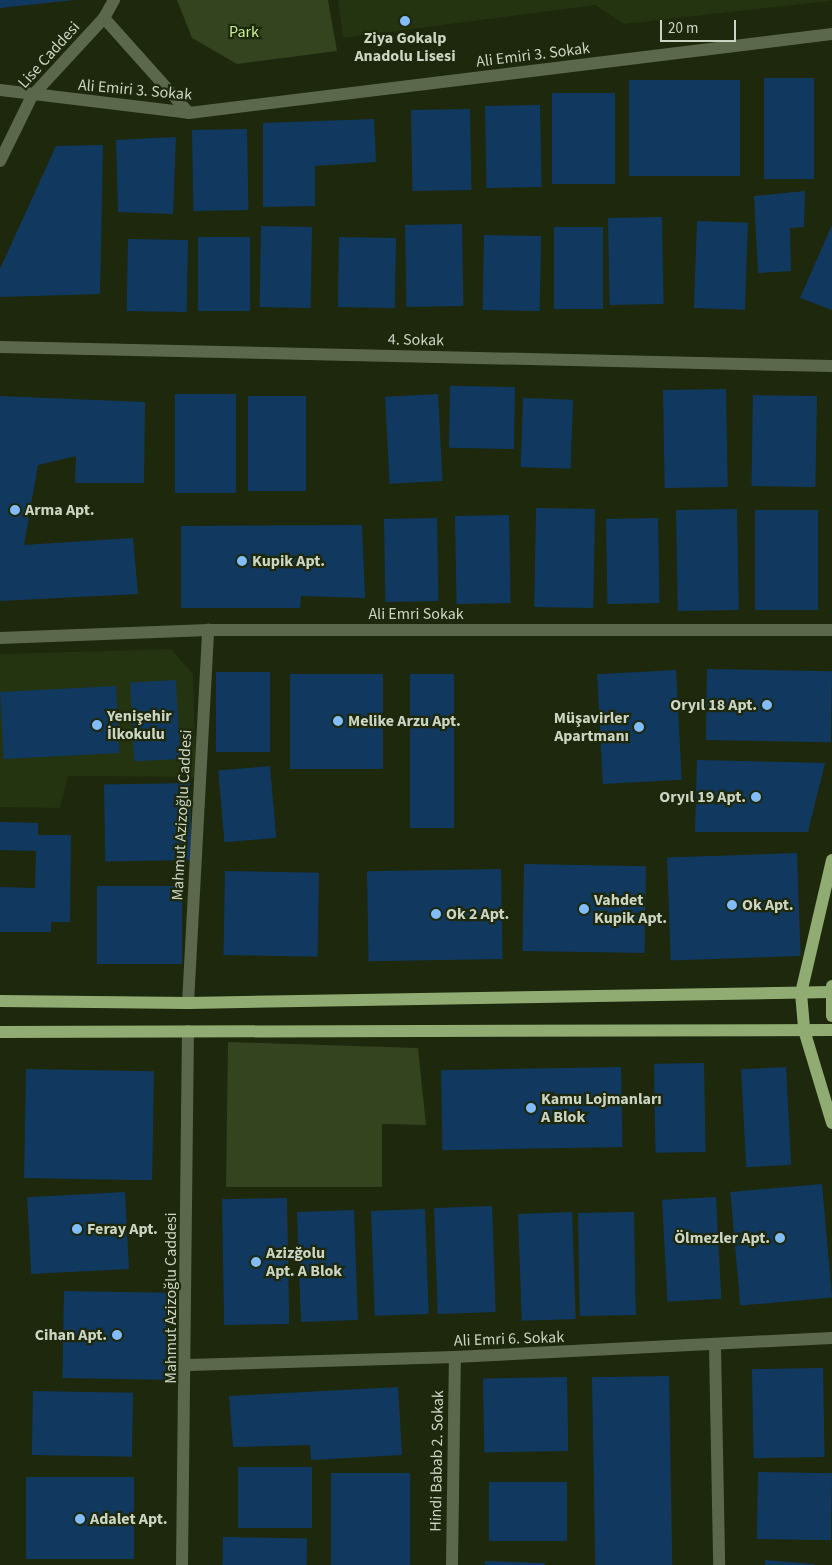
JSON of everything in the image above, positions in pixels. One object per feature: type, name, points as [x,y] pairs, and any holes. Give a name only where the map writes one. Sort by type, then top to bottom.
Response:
[{"type":"main road","points":[[832,860],[801,993],[804,1030],[832,1123]]},
{"type":"main road","points":[[0,1001],[188,1003],[801,993],[831,990],[832,1016]]},
{"type":"main road","points":[[0,1032],[832,1030]]},
{"type":"street","name":"Lise Caddesi","points":[[0,161],[32,96],[104,18],[114,0]]},
{"type":"street","points":[[104,18],[189,113]]},
{"type":"street","name":"Ali Emiri 3. Sokak","points":[[0,90],[32,96],[189,113],[832,34]]},
{"type":"street","name":"4. Sokak","points":[[0,347],[832,366]]},
{"type":"street","name":"Ali Emri Sokak","points":[[0,638],[208,630],[832,630]]},
{"type":"street","name":"Mahmut Azizoğlu Caddesi","points":[[188,1003],[208,630]]},
{"type":"street","name":"Mahmut Azizoğlu Caddesi","points":[[182,1565],[188,1365],[188,1031]]},
{"type":"street","name":"Ali Emri 6. Sokak","points":[[188,1365],[455,1358],[714,1347],[832,1338]]},
{"type":"street","points":[[714,1347],[719,1565]]},
{"type":"street","name":"Hindi Babab 2. Sokak","points":[[452,1565],[455,1358]]},
{"type":"shaded area","name":"Ziya Gokalp Anadolu Lisesi","points":[[338,0],[830,1],[624,24],[595,5],[343,38]]},
{"type":"shaded area","name":"Yenişehir İlkokulu","points":[[171,649],[193,674],[196,777],[68,776],[60,808],[0,807],[0,654]]},
{"type":"green space","name":"Park","points":[[177,0],[328,0],[337,51],[237,64],[192,38]]},
{"type":"green space","points":[[228,1042],[418,1048],[426,1125],[382,1124],[382,1187],[226,1187]]},
{"type":"building","points":[[0,0],[74,0],[0,8]]},
{"type":"building","points":[[764,78],[814,78],[814,179],[764,179]]},
{"type":"building","points":[[629,80],[740,80],[740,176],[629,176]]},
{"type":"building","points":[[552,93],[615,93],[615,184],[552,184]]},
{"type":"building","points":[[540,105],[541,187],[486,188],[485,106]]},
{"type":"building","points":[[470,109],[471,190],[412,191],[411,110]]},
{"type":"building","points":[[374,119],[376,162],[315,166],[315,206],[263,207],[263,123]]},
{"type":"building","points":[[247,129],[248,210],[193,211],[192,130]]},
{"type":"building","points":[[176,137],[173,214],[118,212],[116,140]]},
{"type":"building","points":[[103,145],[100,294],[0,297],[0,269],[56,146]]},
{"type":"building","points":[[805,191],[804,227],[790,228],[791,271],[758,273],[754,196]]},
{"type":"building","points":[[662,217],[664,304],[610,305],[608,218]]},
{"type":"building","points":[[697,221],[748,223],[745,310],[694,308]]},
{"type":"building","points":[[462,224],[463,306],[406,307],[405,225]]},
{"type":"building","points":[[832,225],[832,310],[800,298]]},
{"type":"building","points":[[261,226],[312,227],[311,308],[260,307]]},
{"type":"building","points":[[554,227],[603,227],[603,309],[554,309]]},
{"type":"building","points":[[484,235],[541,236],[540,311],[483,310]]},
{"type":"building","points":[[198,237],[250,237],[250,311],[198,311]]},
{"type":"building","points":[[339,237],[396,238],[395,308],[338,307]]},
{"type":"building","points":[[128,239],[188,240],[187,312],[127,311]]},
{"type":"building","points":[[450,386],[515,387],[514,449],[449,448]]},
{"type":"building","points":[[726,389],[728,487],[665,488],[663,390]]},
{"type":"building","points":[[175,394],[236,394],[236,493],[175,493]]},
{"type":"building","points":[[438,394],[443,481],[390,484],[385,397]]},
{"type":"building","points":[[753,395],[817,396],[815,487],[751,486]]},
{"type":"building","name":"Arma Apt.","points":[[0,396],[145,402],[144,483],[75,483],[76,456],[38,465],[24,545],[133,538],[138,594],[0,601]]},
{"type":"building","points":[[248,396],[306,396],[306,491],[248,491]]},
{"type":"building","points":[[523,398],[573,400],[571,469],[521,467]]},
{"type":"building","points":[[536,508],[595,509],[593,608],[534,607]]},
{"type":"building","points":[[737,509],[739,610],[678,611],[676,510]]},
{"type":"building","points":[[755,510],[818,510],[818,610],[755,610]]},
{"type":"building","points":[[509,515],[511,603],[457,604],[455,516]]},
{"type":"building","points":[[437,518],[438,601],[385,602],[384,519]]},
{"type":"building","points":[[658,518],[659,603],[607,604],[606,519]]},
{"type":"building","name":"Kupik Apt.","points":[[362,525],[365,598],[301,596],[300,608],[181,608],[181,526]]},
{"type":"building","name":"Oryıl 18 Apt.","points":[[707,669],[832,671],[831,742],[706,740]]},
{"type":"building","name":"Müşavirler Apartmanı","points":[[676,670],[682,780],[603,784],[597,674]]},
{"type":"building","points":[[216,672],[270,672],[270,752],[216,752]]},
{"type":"building","name":"Melike Arzu Apt.","points":[[290,674],[383,674],[383,769],[290,769]]},
{"type":"building","points":[[410,674],[454,674],[454,828],[410,828]]},
{"type":"building","points":[[176,680],[180,759],[134,761],[130,682]]},
{"type":"building","points":[[116,686],[120,753],[4,759],[0,692]]},
{"type":"building","name":"Oryıl 19 Apt.","points":[[697,760],[825,763],[808,832],[695,832]]},
{"type":"building","points":[[270,766],[276,838],[224,842],[218,771]]},
{"type":"building","points":[[190,783],[191,860],[105,861],[104,785]]},
{"type":"building","points":[[0,822],[38,823],[38,835],[71,835],[70,922],[51,922],[51,932],[0,932],[0,887],[35,888],[36,851],[0,850]]},
{"type":"building","name":"Ok Apt.","points":[[797,853],[801,956],[671,960],[667,858]]},
{"type":"building","name":"Vahdet Kupik Apt.","points":[[524,864],[646,866],[644,953],[522,951]]},
{"type":"building","name":"Ok 2 Apt.","points":[[501,869],[503,959],[369,961],[367,871]]},
{"type":"building","points":[[225,871],[319,873],[318,957],[224,955]]},
{"type":"building","points":[[97,886],[182,886],[182,964],[97,964]]},
{"type":"building","points":[[704,1063],[706,1152],[656,1153],[654,1064]]},
{"type":"building","name":"Kamu Lojmanları A Blok","points":[[621,1067],[622,1147],[442,1150],[441,1070]]},
{"type":"building","points":[[786,1067],[791,1165],[746,1167],[741,1069]]},
{"type":"building","points":[[26,1069],[154,1071],[152,1180],[24,1178]]},
{"type":"building","name":"Ölmezler Apt.","points":[[822,1184],[832,1298],[740,1306],[730,1192]]},
{"type":"building","name":"Feray Apt.","points":[[125,1192],[129,1269],[31,1274],[27,1197]]},
{"type":"building","points":[[716,1197],[721,1299],[667,1302],[662,1200]]},
{"type":"building","name":"Azizğolu Apt. A Blok","points":[[287,1198],[289,1324],[224,1325],[222,1199]]},
{"type":"building","points":[[492,1206],[496,1312],[438,1314],[434,1208]]},
{"type":"building","points":[[425,1209],[429,1314],[375,1316],[371,1211]]},
{"type":"building","points":[[354,1210],[358,1320],[301,1322],[297,1212]]},
{"type":"building","points":[[572,1212],[576,1319],[522,1321],[518,1214]]},
{"type":"building","points":[[634,1212],[636,1315],[580,1316],[578,1213]]},
{"type":"building","name":"Cihan Apt.","points":[[64,1291],[167,1293],[165,1380],[62,1378]]},
{"type":"building","points":[[823,1368],[825,1457],[754,1458],[752,1369]]},
{"type":"building","points":[[669,1376],[672,1565],[595,1565],[592,1377]]},
{"type":"building","points":[[567,1377],[568,1451],[484,1452],[483,1378]]},
{"type":"building","points":[[398,1387],[402,1455],[311,1460],[310,1445],[233,1447],[229,1396]]},
{"type":"building","points":[[33,1391],[133,1393],[132,1457],[32,1455]]},
{"type":"building","points":[[238,1467],[312,1467],[312,1528],[238,1528]]},
{"type":"building","points":[[758,1472],[832,1473],[831,1540],[757,1539]]},
{"type":"building","points":[[331,1473],[410,1473],[410,1565],[331,1565]]},
{"type":"building","name":"Adalet Apt.","points":[[26,1477],[134,1477],[134,1559],[26,1559]]},
{"type":"building","points":[[489,1482],[567,1482],[567,1541],[489,1541]]},
{"type":"building","points":[[223,1537],[307,1538],[307,1565],[223,1565]]},
{"type":"building","points":[[765,1560],[814,1564],[814,1565],[765,1565]]},
{"type":"building","points":[[485,1561],[545,1563],[545,1565],[485,1565]]},
{"type":"place","name":"Ziya Gokalp Anadolu Lisesi","points":[[405,21]]},
{"type":"place","name":"Arma Apt.","points":[[15,510]]},
{"type":"place","name":"Kupik Apt.","points":[[242,561]]},
{"type":"place","name":"Oryıl 18 Apt.","points":[[767,705]]},
{"type":"place","name":"Melike Arzu Apt.","points":[[338,721]]},
{"type":"place","name":"Yenişehir İlkokulu","points":[[97,725]]},
{"type":"place","name":"Müşavirler Apartmanı","points":[[639,727]]},
{"type":"place","name":"Oryıl 19 Apt.","points":[[756,797]]},
{"type":"place","name":"Ok Apt.","points":[[732,905]]},
{"type":"place","name":"Vahdet Kupik Apt.","points":[[584,909]]},
{"type":"place","name":"Ok 2 Apt.","points":[[436,914]]},
{"type":"place","name":"Kamu Lojmanları A Blok","points":[[531,1108]]},
{"type":"place","name":"Feray Apt.","points":[[77,1229]]},
{"type":"place","name":"Ölmezler Apt.","points":[[780,1238]]},
{"type":"place","name":"Azizğolu Apt. A Blok","points":[[256,1262]]},
{"type":"place","name":"Cihan Apt.","points":[[117,1335]]},
{"type":"place","name":"Adalet Apt.","points":[[80,1519]]}]
